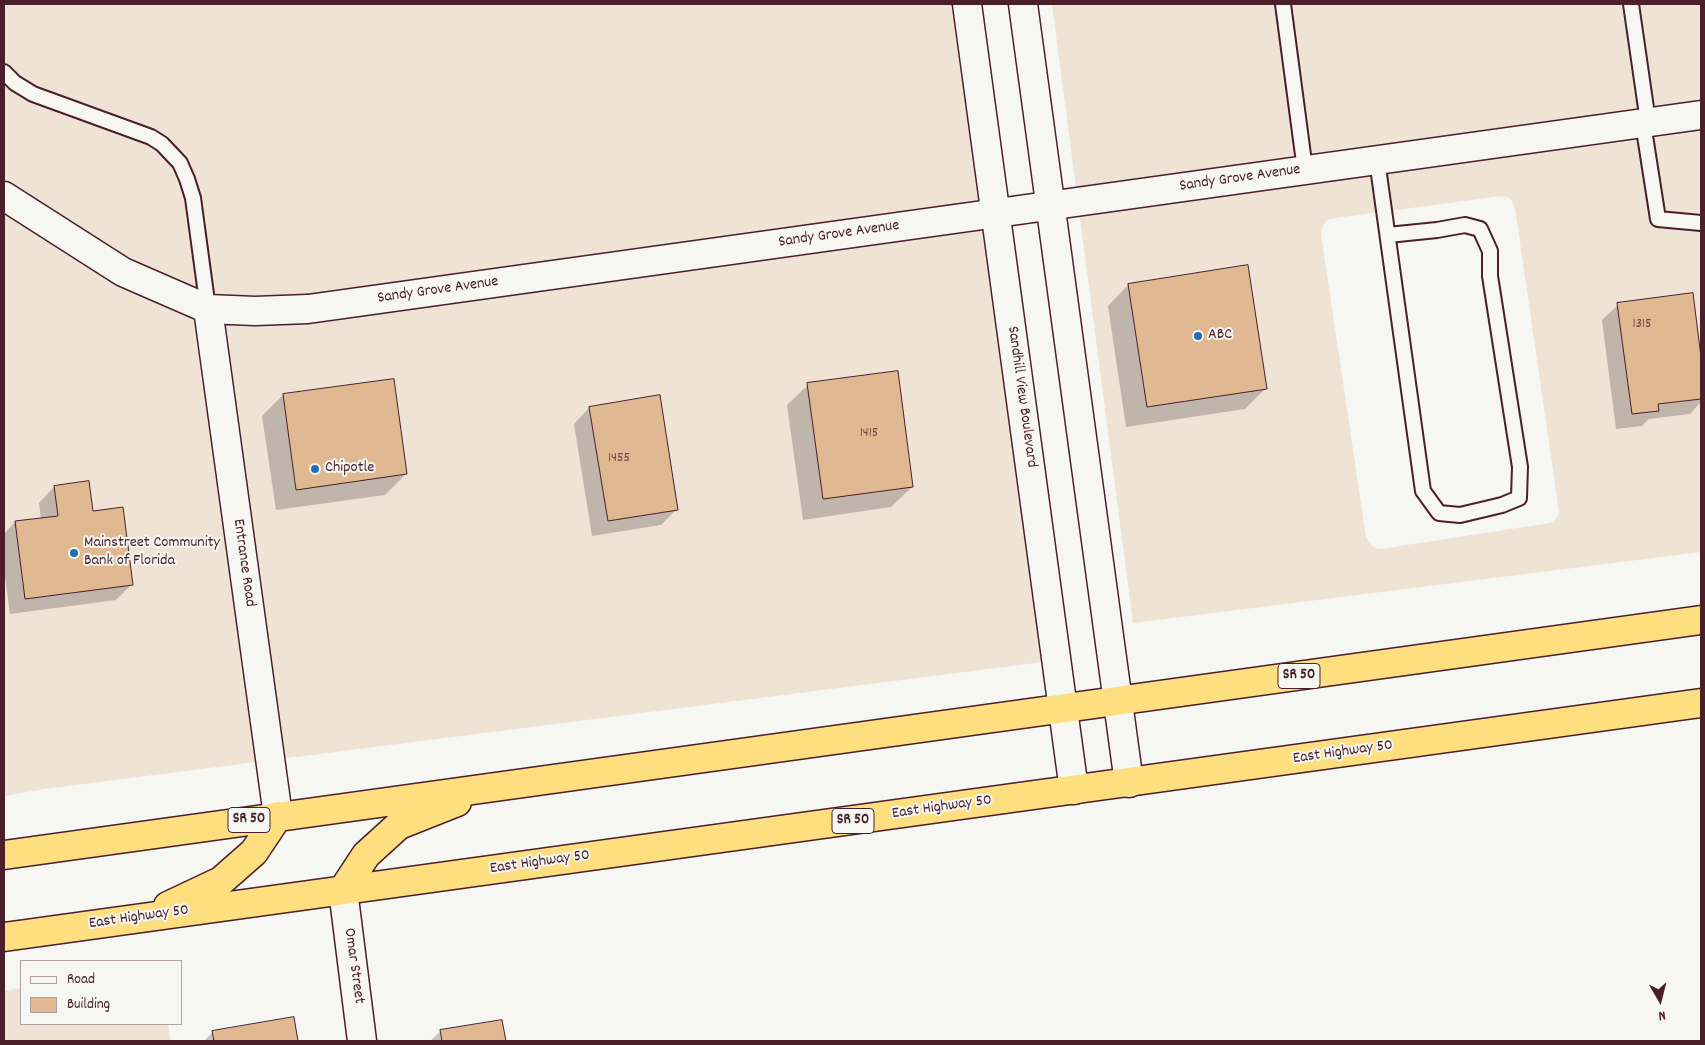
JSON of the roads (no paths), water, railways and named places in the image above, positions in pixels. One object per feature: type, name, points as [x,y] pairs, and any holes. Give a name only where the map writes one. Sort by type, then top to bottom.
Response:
[{"type":"highway","name":"SR 50","points":[[4,855],[1701,620]]},
{"type":"highway","name":"East Highway 50","points":[[4,938],[144,917],[1701,703]]},
{"type":"highway","points":[[342,890],[366,855],[399,825],[495,786]]},
{"type":"highway","points":[[144,917],[221,881],[254,852],[278,816]]},
{"type":"street","name":"Sandhill View Boulevard","points":[[968,4],[1074,790]]},
{"type":"street","points":[[1023,4],[1129,783]]},
{"type":"street","name":"Sandy Grove Avenue","points":[[4,196],[123,272],[208,309],[255,311],[308,309],[1701,115]]},
{"type":"street","name":"Entrance Road","points":[[208,309],[278,816]]},
{"type":"street","name":"Omar Street","points":[[342,890],[362,1041]]},
{"type":"lane","points":[[1283,4],[1305,170]]},
{"type":"lane","points":[[1631,4],[1658,219],[1701,223]]},
{"type":"lane","points":[[4,72],[15,83],[33,94],[151,137],[172,153],[180,163],[193,198],[208,309]]},
{"type":"lane","points":[[1377,160],[1423,491],[1439,514],[1460,516],[1502,506],[1520,498],[1520,467],[1490,276],[1490,251],[1480,229],[1465,225],[1388,235]]},
{"type":"place","name":"ABC","points":[[1198,336]]},
{"type":"place","name":"Chipotle","points":[[315,469]]},
{"type":"place","name":"Mainstreet Community Bank of Florida","points":[[74,553]]}]
